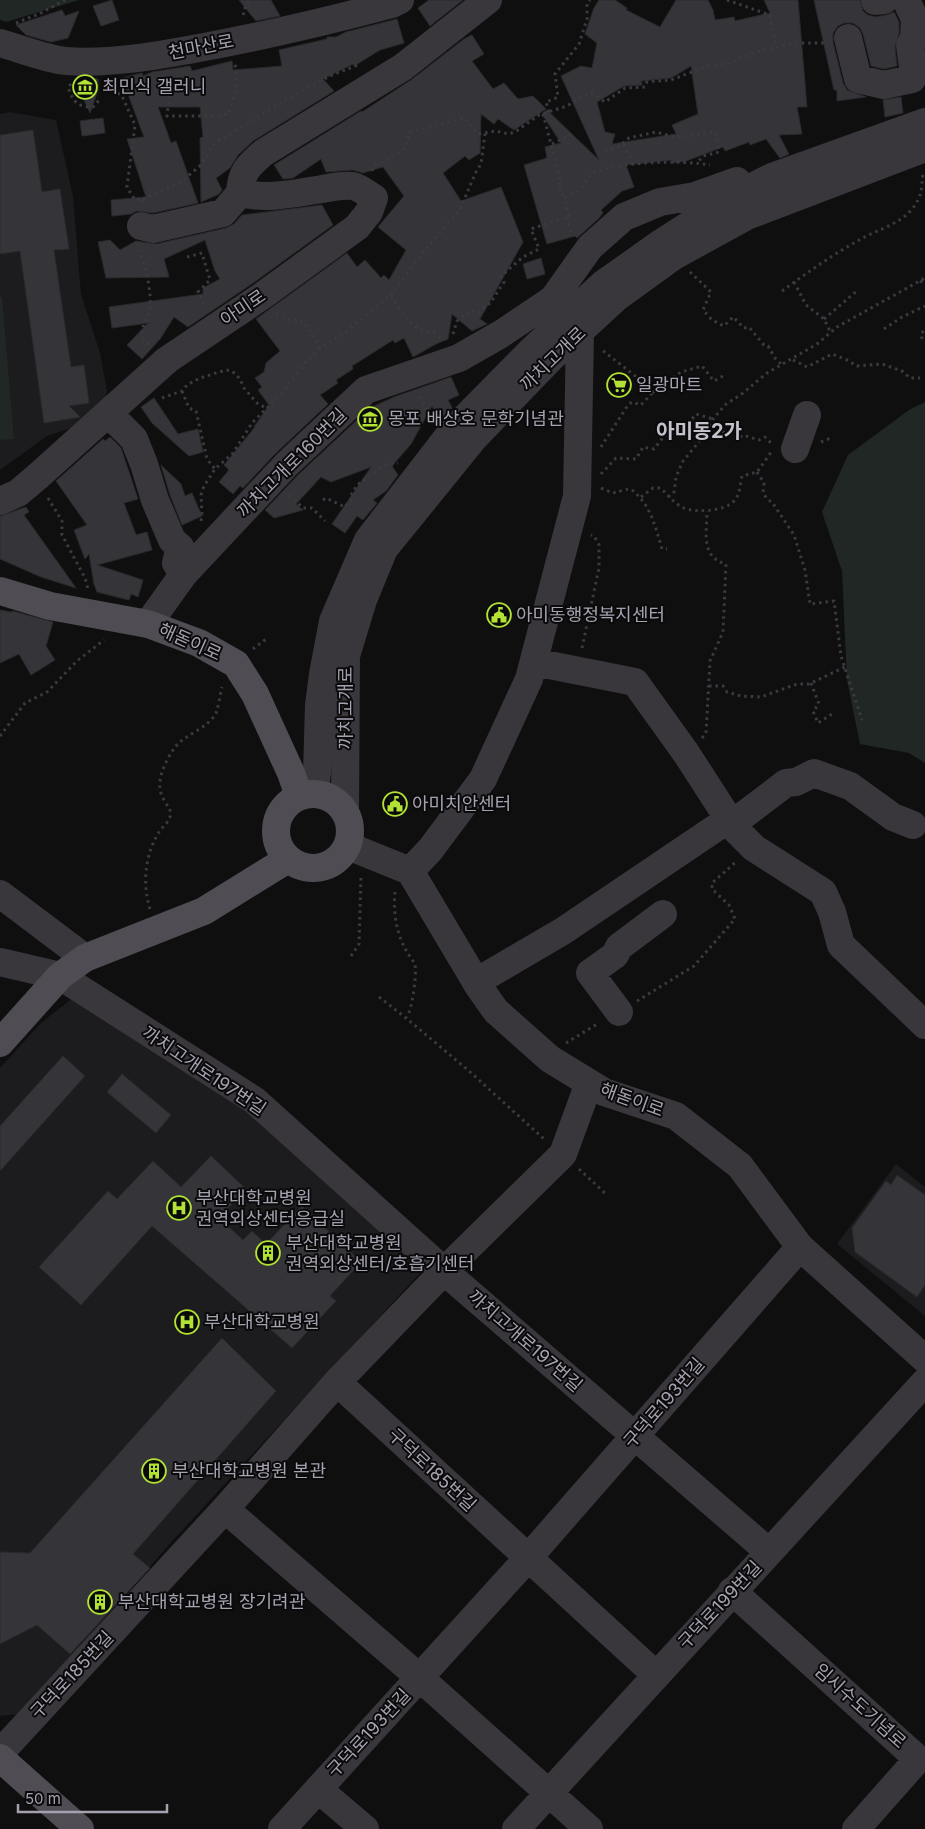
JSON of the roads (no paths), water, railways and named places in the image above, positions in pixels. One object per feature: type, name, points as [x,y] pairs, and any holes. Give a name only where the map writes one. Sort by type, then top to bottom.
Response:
[{"type":"main road","name":"해돋이로","points":[[0,591],[50,606],[148,624],[199,642],[236,664],[254,694],[282,754],[306,795]]},
{"type":"main road","points":[[322,794],[332,798],[345,811],[358,849],[342,855],[333,863],[322,868],[304,867],[288,859],[280,850],[276,838],[276,825],[280,813],[288,803],[306,795],[322,794]]},
{"type":"main road","points":[[0,1043],[60,976],[85,958],[204,910],[288,859]]},
{"type":"main road","points":[[0,1758],[80,1829]]},
{"type":"street","name":"천마산로","points":[[4,34],[64,62],[96,62],[166,54],[231,42],[328,21],[392,4],[400,0]]},
{"type":"street","points":[[142,212],[153,229],[223,213],[240,193],[240,180],[247,166],[263,153],[403,67],[488,0]]},
{"type":"street","points":[[848,38],[858,79],[884,84],[912,79],[914,74],[910,45],[914,38],[915,19],[906,0]]},
{"type":"street","points":[[306,795],[317,773],[322,674],[333,621],[368,540],[453,430],[530,352],[603,284],[661,243],[734,196],[772,177],[925,122]]},
{"type":"street","name":"까치고개로","points":[[345,811],[346,656],[363,600],[384,549],[474,438],[551,358],[616,298],[674,256],[747,216],[925,148]]},
{"type":"street","name":"까치고개로160번길","points":[[148,624],[183,575],[287,464],[366,390],[410,375],[450,353],[501,334],[553,299],[590,247],[624,217],[660,202],[695,196],[752,176],[772,177]]},
{"type":"street","name":"아미로","points":[[0,502],[18,493],[37,477],[168,360],[262,296],[357,227],[370,212],[374,198],[352,186],[278,196],[252,196],[240,193]]},
{"type":"street","points":[[358,849],[406,869],[430,850],[483,779],[529,679],[577,496],[580,332]]},
{"type":"street","points":[[108,413],[134,439],[155,500],[172,540],[180,547],[176,563],[183,575]]},
{"type":"street","points":[[784,450],[807,415]]},
{"type":"street","points":[[534,662],[635,682],[686,753],[730,822],[751,846],[823,892],[832,912],[840,945],[925,1025]]},
{"type":"street","points":[[282,754],[303,754],[311,748],[319,732]]},
{"type":"street","points":[[476,982],[563,931],[786,784],[814,774],[850,786],[893,817],[913,825]]},
{"type":"street","name":"해돋이로","points":[[406,869],[496,1011],[550,1059],[604,1092],[676,1116],[740,1166],[800,1247],[925,1359]]},
{"type":"street","points":[[0,894],[85,958]]},
{"type":"street","points":[[619,1012],[590,973],[615,955],[619,947],[663,914]]},
{"type":"street","name":"까치고개로197번길","points":[[0,962],[60,976],[254,1100],[444,1271],[770,1552]]},
{"type":"street","name":"구덕로185번길","points":[[0,1753],[225,1509],[337,1382],[444,1271],[562,1154],[589,1083]]},
{"type":"street","name":"구덕로193번길","points":[[282,1829],[528,1558],[800,1247]]},
{"type":"street","name":"구덕로185번길","points":[[337,1382],[528,1558]]},
{"type":"street","name":"구덕로199번길","points":[[516,1829],[925,1382]]},
{"type":"street","points":[[225,1509],[420,1678]]},
{"type":"street","points":[[528,1558],[656,1675]]},
{"type":"street","name":"임시수도기념로","points":[[732,1591],[918,1759],[856,1829]]},
{"type":"street","name":"구덕로193번길","points":[[420,1678],[549,1793]]},
{"type":"street","name":"구덕로193번길","points":[[318,1789],[365,1829]]},
{"type":"street","points":[[549,1793],[589,1829]]},
{"type":"place","name":"최민식 갤러니","points":[[85,87]]},
{"type":"place","name":"일광마트","points":[[619,385]]},
{"type":"place","name":"몽포 배상호 문학기념관","points":[[370,419]]},
{"type":"place","name":"아미동행정복지센터","points":[[499,615]]},
{"type":"place","name":"아미치안센터","points":[[395,804]]},
{"type":"place","name":"부산대학교병원 권역외상센터응급실","points":[[179,1208]]},
{"type":"place","name":"부산대학교병원 권역외상센터/호흡기센터","points":[[268,1253]]},
{"type":"place","name":"부산대학교병원","points":[[187,1322]]},
{"type":"place","name":"부산대학교병원 본관","points":[[154,1471]]},
{"type":"place","name":"부산대학교병원 장기려관","points":[[100,1602]]},
{"type":"district","name":"아미동2가","points":[[699,431]]}]
